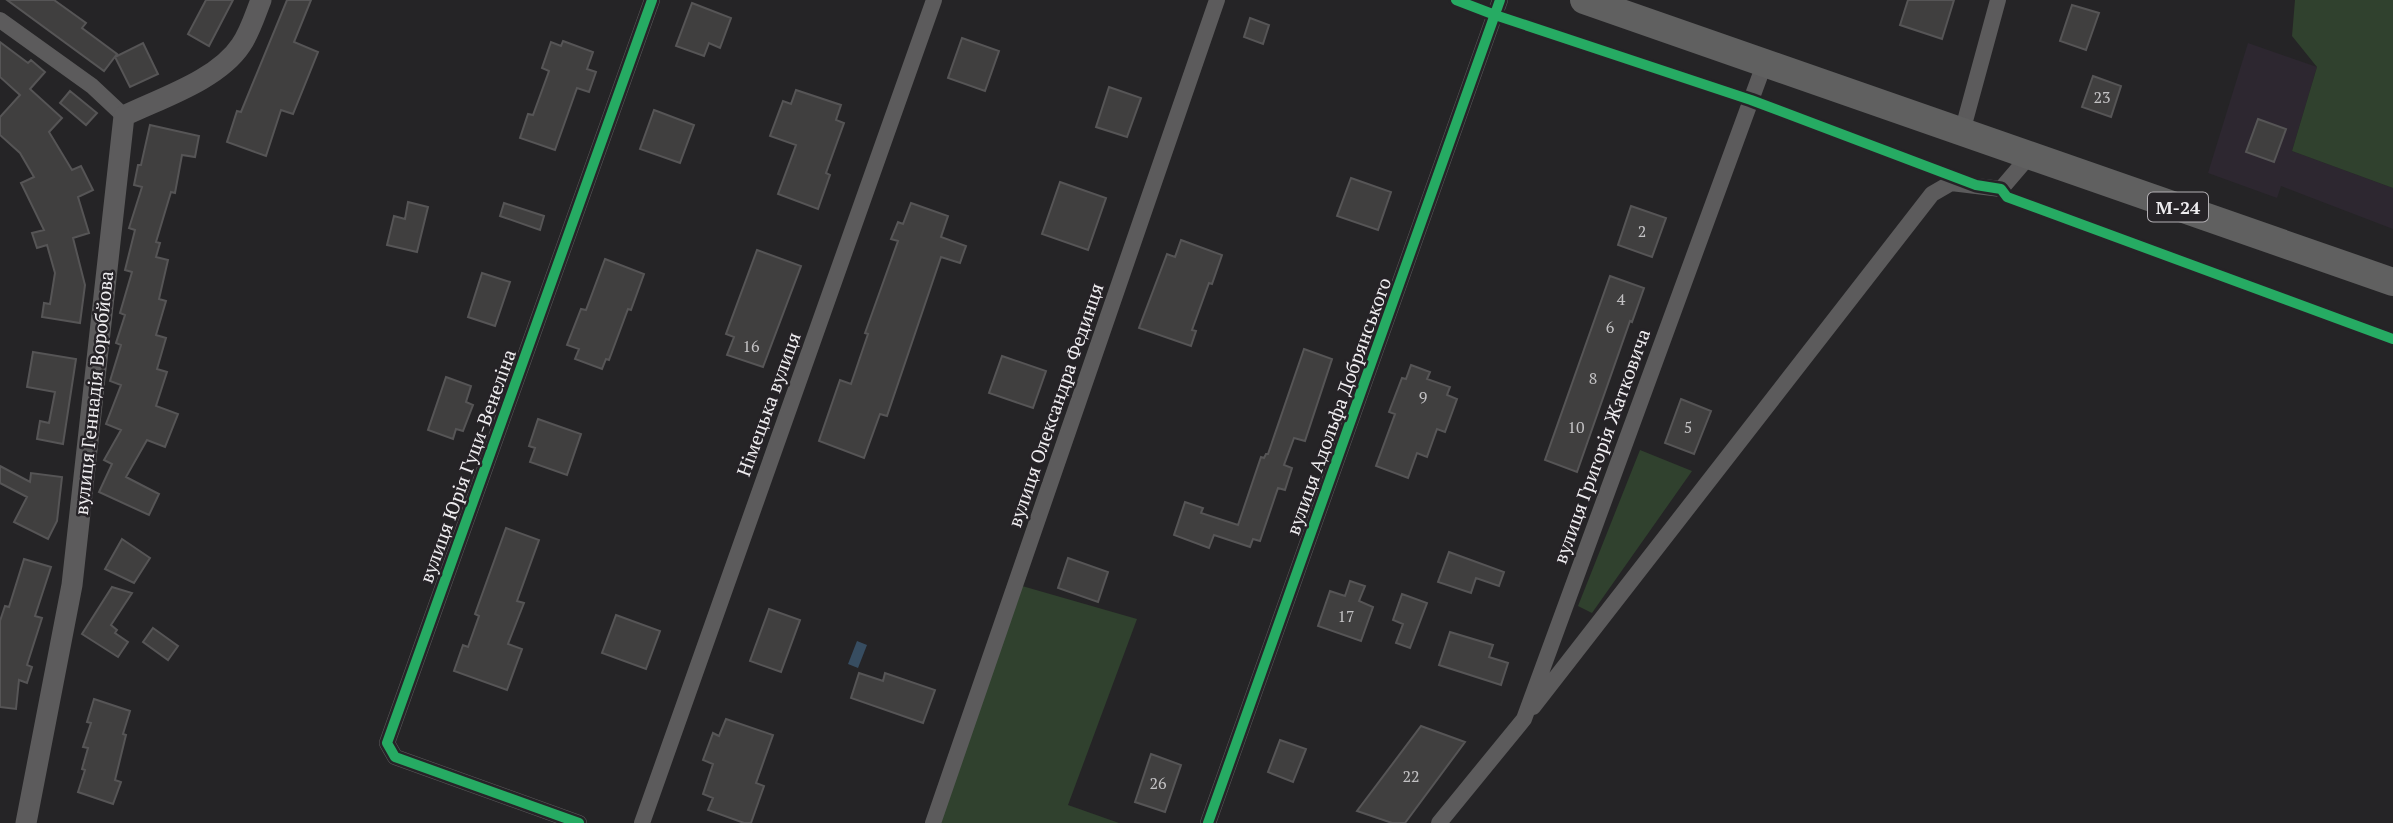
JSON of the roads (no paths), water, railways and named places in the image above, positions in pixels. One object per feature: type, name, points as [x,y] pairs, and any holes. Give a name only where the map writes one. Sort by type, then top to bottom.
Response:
[{"type":"highway","name":"М-24","points":[[1584,0],[2393,282]]},
{"type":"street","points":[[0,20],[92,86],[124,116],[213,73],[230,59],[242,43],[261,0]]},
{"type":"street","name":"вулиця Юрія Гуци-Венеліна","points":[[579,823],[394,757],[387,743],[652,0]]},
{"type":"street","name":"Німецька вулиця","points":[[642,823],[934,0]]},
{"type":"street","name":"вулиця Олександра Фединця","points":[[933,823],[1217,0]]},
{"type":"street","name":"вулиця Адольфа Добрянського","points":[[1208,823],[1500,0]]},
{"type":"street","points":[[1962,132],[1998,0]]},
{"type":"street","name":"вулиця Григорія Жатковича","points":[[1439,823],[1524,719],[1765,62]]},
{"type":"street","name":"вулиця Геннадія Воробйова","points":[[26,823],[72,585],[124,116]]},
{"type":"street","points":[[1524,719],[1932,194],[1951,183],[2000,189],[2030,155]]},
{"type":"water","points":[[857,641],[867,645],[858,668],[848,664]]}]
